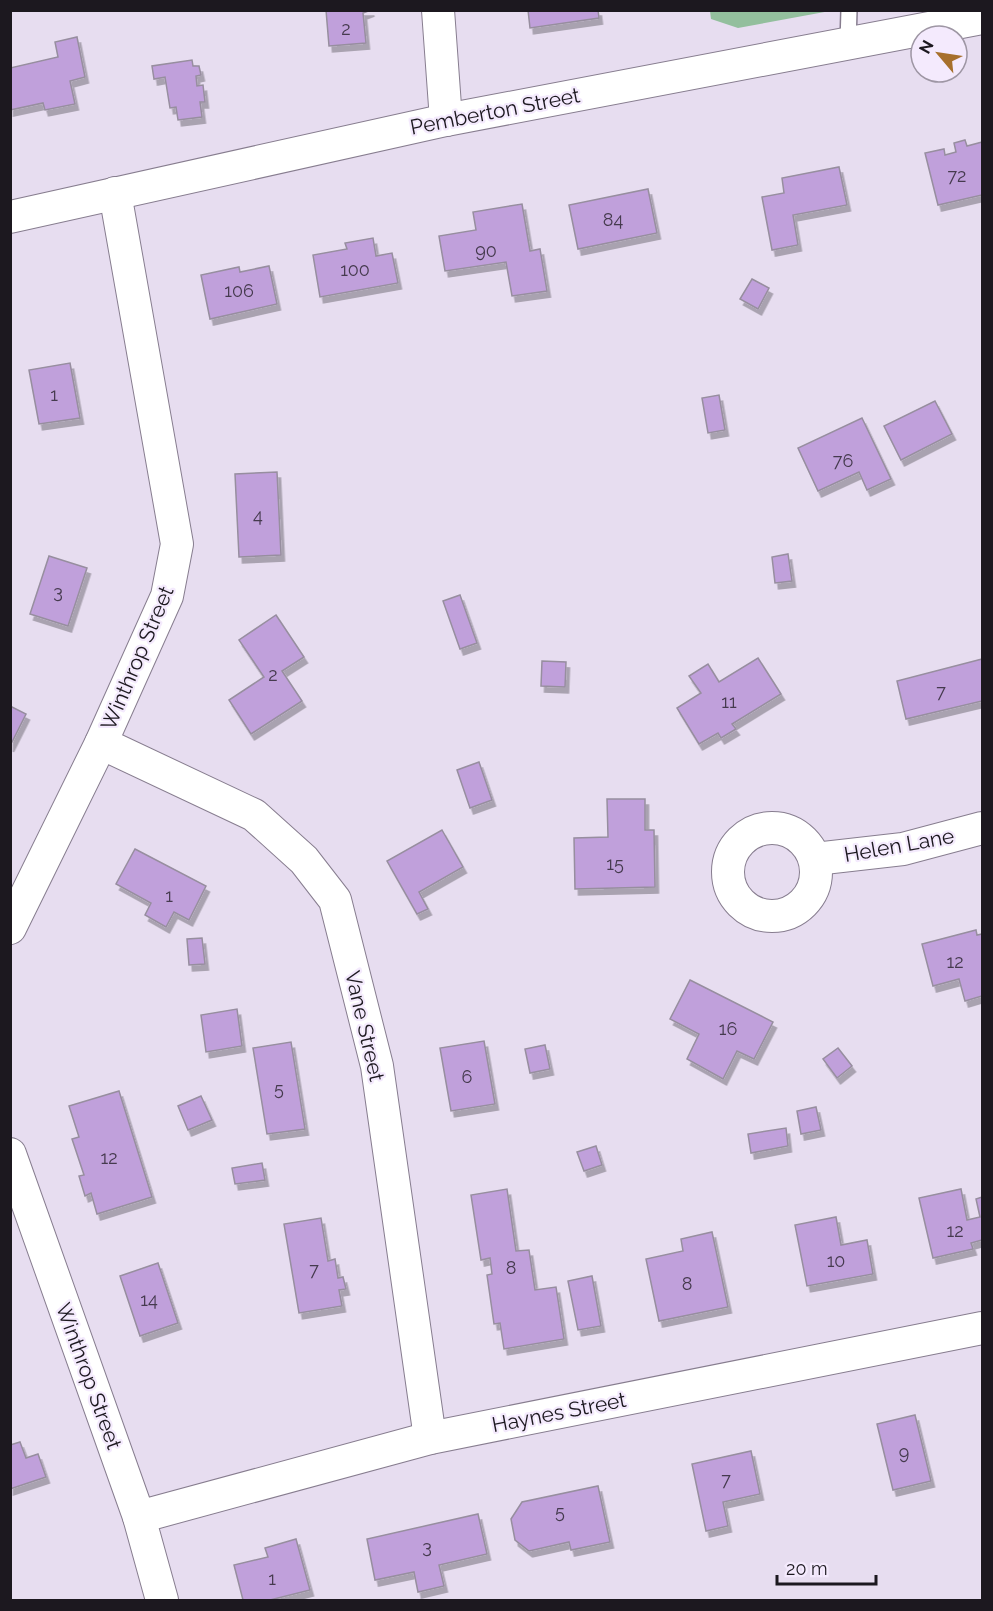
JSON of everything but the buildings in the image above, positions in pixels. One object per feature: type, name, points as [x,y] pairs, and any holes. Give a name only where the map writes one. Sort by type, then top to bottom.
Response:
[{"type":"street","points":[[438,10],[446,120]]},
{"type":"street","name":"Pemberton Street","points":[[10,218],[446,120],[982,18]]},
{"type":"street","name":"Winthrop Street","points":[[10,928],[101,743],[168,596],[177,544],[114,193]]},
{"type":"street","name":"Vane Street","points":[[101,743],[254,815],[304,860],[335,900],[377,1066],[430,1438]]},
{"type":"street","name":"Helen Lane","points":[[815,859],[903,849],[982,828]]},
{"type":"street","name":"Winthrop Street","points":[[10,1154],[139,1517],[162,1600]]},
{"type":"street","name":"Haynes Street","points":[[139,1517],[430,1438],[982,1328]]},
{"type":"lane","points":[[848,43],[849,10]]},
{"type":"green space","points":[[710,10],[830,11],[738,28],[711,19]]}]
